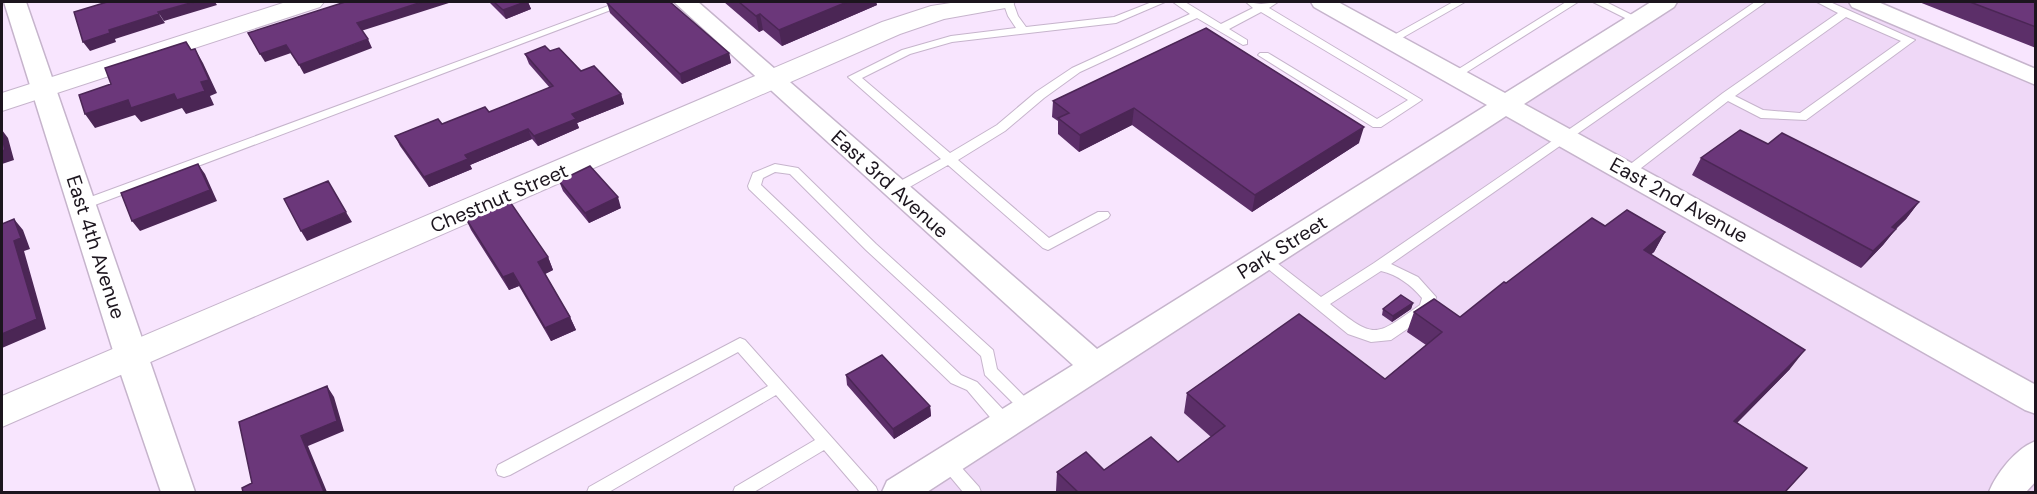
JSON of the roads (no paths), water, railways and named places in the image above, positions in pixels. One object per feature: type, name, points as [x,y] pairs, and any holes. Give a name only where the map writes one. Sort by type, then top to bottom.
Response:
[{"type":"street","name":"East 4th Avenue","points":[[15,2],[45,87],[131,357],[178,492]]},
{"type":"street","points":[[2,102],[311,2]]},
{"type":"street","name":"East 3rd Avenue","points":[[685,2],[1095,366]]},
{"type":"street","name":"Chestnut Street","points":[[2,412],[772,79],[924,17],[957,8],[1002,2]]},
{"type":"street","name":"Park Street","points":[[899,492],[1666,2]]},
{"type":"street","name":"East 2nd Avenue","points":[[1331,3],[1391,40],[1628,172],[1911,321],[2036,400]]},
{"type":"street","points":[[1853,7],[2036,78]]},
{"type":"street","points":[[2006,492],[2036,455]]},
{"type":"lane","points":[[82,205],[627,2]]},
{"type":"lane","points":[[1008,2],[1013,16],[1023,30]]},
{"type":"lane","points":[[1103,215],[1048,245],[854,76],[906,52],[951,39],[1116,20],[1160,2]]},
{"type":"lane","points":[[1178,2],[1243,42]]},
{"type":"lane","points":[[1222,28],[1256,4],[1273,2]]},
{"type":"lane","points":[[1391,40],[1460,2]]},
{"type":"lane","points":[[1455,75],[1573,2]]},
{"type":"lane","points":[[1598,2],[1637,20]]},
{"type":"lane","points":[[1320,304],[1379,266],[1761,2]]},
{"type":"lane","points":[[1727,96],[1761,114],[1802,117],[1909,40],[1853,7],[1822,2]]},
{"type":"lane","points":[[1256,4],[1416,100],[1377,124],[1264,55]]},
{"type":"lane","points":[[1628,172],[1727,96],[1853,7]]},
{"type":"lane","points":[[896,189],[1001,128],[1040,95],[1076,70],[1198,14]]},
{"type":"lane","points":[[772,167],[783,167],[794,171],[871,247],[988,354],[990,371],[1017,416],[972,386],[956,380],[816,243],[754,186],[757,176],[772,167]]},
{"type":"lane","points":[[1263,259],[1353,330],[1371,336],[1386,336],[1427,308],[1429,297],[1419,284],[1395,269],[1379,266]]},
{"type":"lane","points":[[504,470],[740,344],[870,492]]},
{"type":"lane","points":[[595,492],[778,387]]},
{"type":"lane","points":[[741,492],[826,441]]},
{"type":"lane","points":[[946,462],[973,492]]}]
